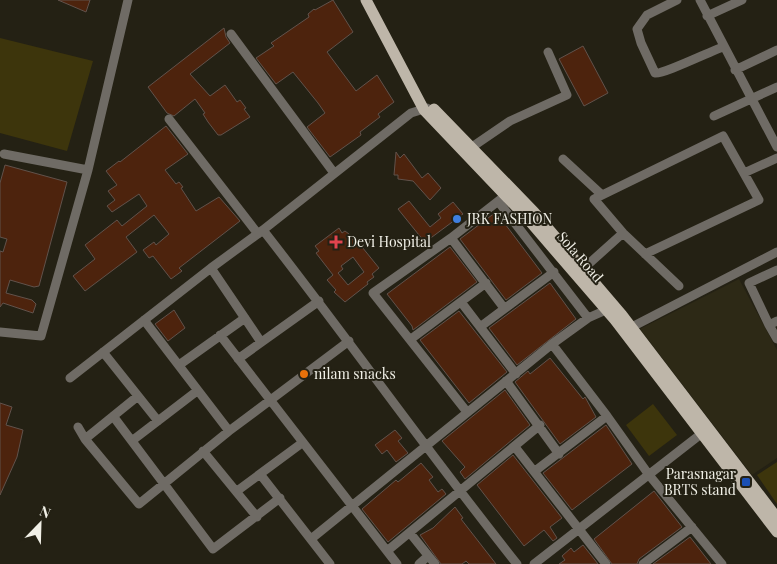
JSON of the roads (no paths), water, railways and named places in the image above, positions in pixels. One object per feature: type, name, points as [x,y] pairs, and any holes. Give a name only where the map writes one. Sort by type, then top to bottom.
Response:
[{"type":"main road","name":"Sola Road","points":[[366,0],[428,107],[503,200],[606,310],[627,329],[701,434],[777,532]]},
{"type":"main road","name":"Sola Road","points":[[374,0],[428,107],[472,147],[534,212],[582,269],[627,329],[777,518]]},
{"type":"street","points":[[0,332],[41,336],[88,170],[128,0]]},
{"type":"street","points":[[677,0],[647,15],[637,29],[641,43],[655,72],[666,72],[695,57],[723,47]]},
{"type":"street","points":[[700,0],[735,70],[774,133],[777,147]]},
{"type":"street","points":[[707,16],[742,0]]},
{"type":"street","points":[[231,34],[334,174]]},
{"type":"street","points":[[735,70],[777,50]]},
{"type":"street","points":[[472,147],[510,121],[567,95],[548,52]]},
{"type":"street","points":[[714,116],[777,87]]},
{"type":"street","points":[[70,378],[211,268],[261,232],[411,113],[428,107]]},
{"type":"street","points":[[169,118],[319,301],[460,492],[517,564]]},
{"type":"street","points":[[645,254],[758,200],[723,136],[594,199],[623,233],[645,254],[679,286]]},
{"type":"street","points":[[4,154],[88,170]]},
{"type":"street","points":[[744,173],[777,158]]},
{"type":"street","points":[[563,159],[602,195]]},
{"type":"street","points":[[467,412],[373,293],[503,200],[588,318]]},
{"type":"street","points":[[582,269],[623,233]]},
{"type":"street","points":[[451,238],[504,308]]},
{"type":"street","points":[[627,329],[777,252]]},
{"type":"street","points":[[211,268],[261,342]]},
{"type":"street","points":[[777,270],[749,283],[773,323],[777,339]]},
{"type":"street","points":[[480,327],[554,272]]},
{"type":"street","points":[[410,339],[486,283]]},
{"type":"street","points":[[238,359],[319,301]]},
{"type":"street","points":[[461,302],[516,374]]},
{"type":"street","points":[[311,539],[426,444],[552,344],[588,318],[606,310]]},
{"type":"street","points":[[179,365],[245,318]]},
{"type":"street","points":[[144,320],[229,431]]},
{"type":"street","points":[[220,335],[396,564]]},
{"type":"street","points":[[78,427],[85,439],[139,504],[203,451],[349,341]]},
{"type":"street","points":[[552,344],[607,416],[648,475],[722,564]]},
{"type":"street","points":[[103,352],[158,421]]},
{"type":"street","points":[[506,381],[540,425],[559,454]]},
{"type":"street","points":[[133,440],[197,391]]},
{"type":"street","points":[[85,439],[138,396]]},
{"type":"street","points":[[113,416],[133,440],[213,549],[280,498]]},
{"type":"street","points":[[535,471],[607,416]]},
{"type":"street","points":[[387,551],[540,425]]},
{"type":"street","points":[[534,564],[701,434]]},
{"type":"street","points":[[236,491],[302,443]]},
{"type":"street","points":[[515,447],[606,564]]},
{"type":"street","points":[[203,451],[257,516]]},
{"type":"street","points":[[260,474],[330,564]]},
{"type":"street","points":[[644,564],[692,527]]},
{"type":"street","points":[[410,533],[435,564]]},
{"type":"street","points":[[419,564],[428,556]]},
{"type":"place","name":"JRK FASHION","points":[[457,219]]},
{"type":"place","name":"Devi Hospital","points":[[336,242]]},
{"type":"place","name":"nilam snacks","points":[[304,374]]},
{"type":"place","name":"Parasnagar BRTS stand","points":[[746,482]]}]
